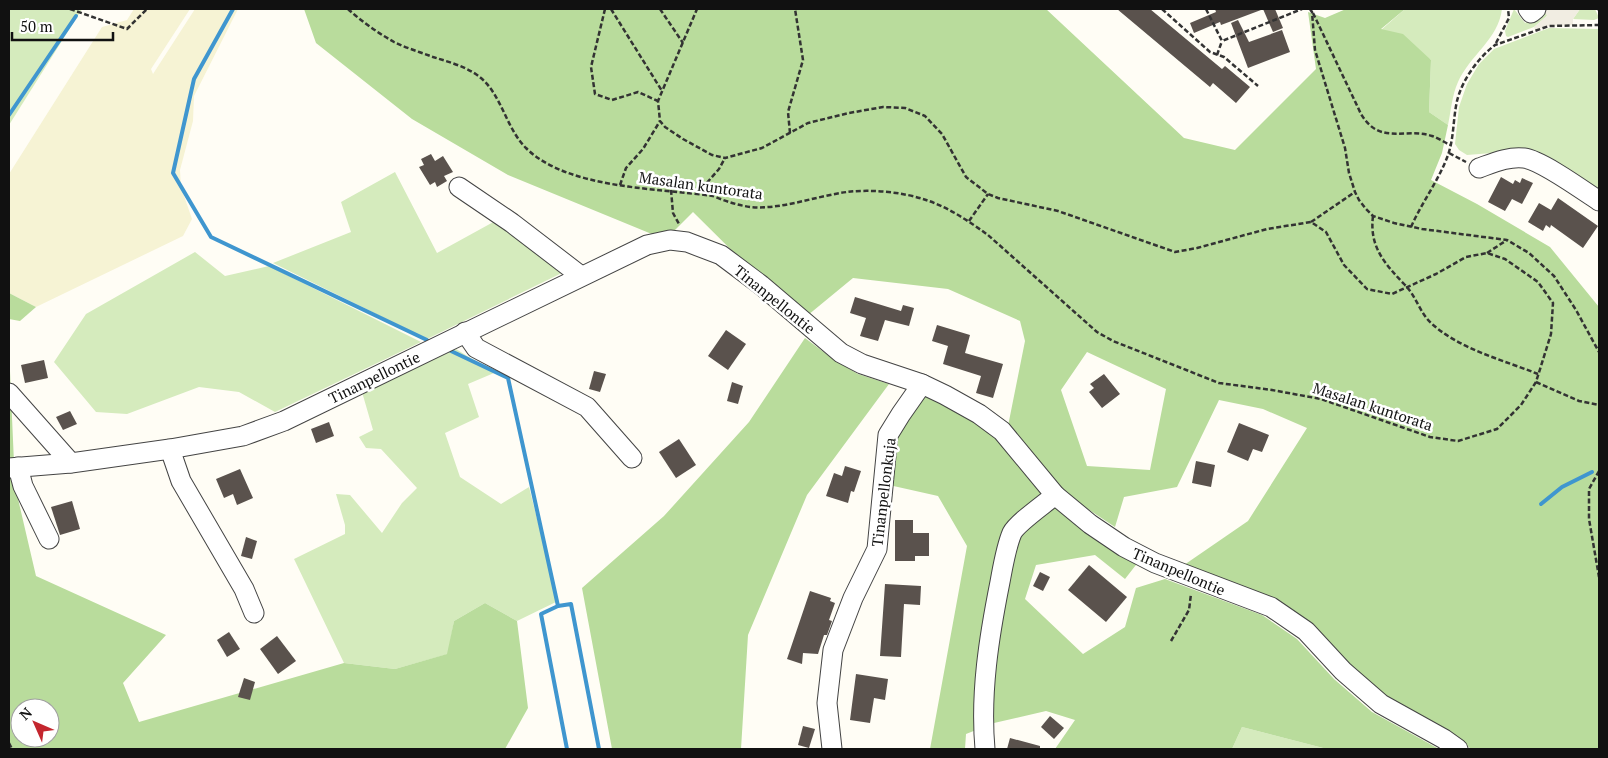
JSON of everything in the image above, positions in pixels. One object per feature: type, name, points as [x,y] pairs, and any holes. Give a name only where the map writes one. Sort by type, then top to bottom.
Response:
[{"type":"street","points":[[1528,9],[1531,12],[1536,9]]},
{"type":"street","points":[[1479,168],[1503,159],[1525,158],[1560,176],[1599,202]]},
{"type":"street","points":[[459,188],[512,223],[580,276]]},
{"type":"street","name":"Tinanpellontie","points":[[13,468],[71,463],[170,449],[243,436],[284,421],[647,245],[670,240],[687,242],[722,255],[761,285],[841,354],[862,364],[922,384],[962,404],[1002,431],[1055,495],[1070,509],[1124,547],[1154,563],[1271,607],[1306,631],[1344,671],[1381,704],[1444,739],[1458,749]]},
{"type":"street","points":[[465,332],[476,348],[587,407],[632,458]]},
{"type":"street","name":"Tinanpellonkuja","points":[[832,749],[827,703],[833,650],[853,598],[877,549],[888,435],[922,384]]},
{"type":"street","points":[[9,393],[71,463]]},
{"type":"street","points":[[170,449],[182,481],[244,589],[254,613]]},
{"type":"street","points":[[13,468],[49,540]]},
{"type":"street","points":[[985,749],[983,707],[986,664],[994,613],[1010,540],[1013,532],[1055,495]]},
{"type":"path","points":[[70,9],[127,29],[147,9]]},
{"type":"path","name":"Masalan kuntorata","points":[[348,9],[395,42],[466,69],[481,78],[492,91],[509,124],[525,147],[543,162],[585,180],[713,196],[750,207],[773,206],[848,192],[880,190],[926,200],[969,221],[988,235],[1098,332],[1113,341],[1219,383],[1321,399],[1430,437],[1458,441],[1497,429],[1521,405],[1536,382],[1552,334],[1553,303],[1538,282],[1505,259],[1487,253]]},
{"type":"path","points":[[605,9],[591,67],[595,94],[612,100],[638,92],[658,101]]},
{"type":"path","points":[[611,9],[662,91]]},
{"type":"path","points":[[660,9],[683,43]]},
{"type":"path","points":[[620,185],[626,168],[644,149],[660,121],[658,101],[697,9]]},
{"type":"path","points":[[790,133],[788,112],[803,60],[795,9]]},
{"type":"path","points":[[1162,9],[1166,10],[1210,52],[1224,57],[1258,86]]},
{"type":"path","points":[[1206,9],[1222,41],[1217,55]]},
{"type":"path","points":[[1222,41],[1302,9]]},
{"type":"path","points":[[1495,45],[1509,18],[1508,9]]},
{"type":"path","points":[[1311,10],[1361,114],[1371,128],[1392,135],[1432,136],[1450,145]]},
{"type":"path","points":[[1311,10],[1315,50],[1345,148],[1349,174],[1359,200],[1373,216],[1394,223],[1507,240],[1529,253],[1554,276],[1576,310],[1599,352]]},
{"type":"path","points":[[1411,227],[1440,175],[1448,153],[1460,91],[1470,72],[1489,49],[1495,45],[1549,26],[1599,25]]},
{"type":"path","name":"Masalan kuntorata","points":[[660,121],[683,140],[712,155],[725,158],[762,148],[808,124],[849,113],[883,107],[905,108],[925,116],[942,134],[966,177],[988,194],[998,198],[1058,211],[1175,252],[1198,248],[1266,229],[1311,222]]},
{"type":"path","points":[[1448,153],[1479,168]]},
{"type":"path","points":[[697,194],[719,169],[725,158]]},
{"type":"path","points":[[671,190],[673,213],[687,242]]},
{"type":"path","points":[[1355,192],[1311,222],[1326,232],[1344,265],[1367,289],[1392,294],[1436,274],[1466,257],[1487,253],[1507,240]]},
{"type":"path","points":[[969,221],[988,194]]},
{"type":"path","points":[[1373,216],[1371,228],[1382,259],[1407,287],[1429,322],[1453,341],[1539,374]]},
{"type":"path","points":[[1536,382],[1579,401],[1599,405]]},
{"type":"path","points":[[1599,471],[1589,489],[1589,519],[1599,577]]},
{"type":"path","points":[[1171,641],[1189,610],[1193,578]]},
{"type":"shaded area","points":[[134,9],[190,9],[151,69],[153,74],[195,9],[238,9],[194,96],[193,121],[180,170],[181,187],[192,219],[183,236],[36,307],[9,293],[9,174],[102,27],[127,20]]},
{"type":"shaded area","points":[[1545,9],[1580,9],[1573,19],[1573,25],[1549,26],[1535,30],[1534,27],[1547,16]]},
{"type":"green space","points":[[9,9],[82,9],[9,125]]},
{"type":"green space","points":[[304,9],[1046,9],[1184,138],[1235,150],[1316,69],[1308,12],[1325,18],[1346,9],[1405,9],[1381,29],[1403,34],[1431,60],[1429,112],[1448,125],[1442,153],[1431,180],[1477,204],[1550,247],[1599,307],[1599,749],[1471,749],[1450,731],[1387,697],[1350,664],[1312,623],[1277,600],[1184,565],[1248,521],[1307,428],[1263,409],[1219,400],[1177,487],[1124,497],[1115,527],[1062,492],[1008,426],[1025,341],[1020,321],[948,289],[853,278],[802,320],[693,212],[672,233],[659,237],[508,175],[412,119],[316,43]],"holes":[[[1087,352],[1166,389],[1150,470],[1087,466],[1061,390]]]},
{"type":"green space","points":[[1405,9],[1502,9],[1495,30],[1463,72],[1458,82],[1448,125],[1429,112],[1431,60],[1381,30]]},
{"type":"green space","points":[[1514,9],[1525,23],[1544,10],[1548,15],[1534,27],[1508,37],[1505,31]]},
{"type":"green space","points":[[1580,9],[1595,9],[1599,18],[1594,20],[1573,19]]},
{"type":"green space","points":[[1549,28],[1599,29],[1599,190],[1597,192],[1517,151],[1467,155],[1459,150],[1455,144],[1459,107],[1467,84],[1479,64],[1494,49]]},
{"type":"green space","points":[[395,172],[437,253],[497,220],[566,271],[427,339],[273,263],[351,232],[341,202]]},
{"type":"green space","points":[[195,252],[225,276],[269,266],[421,342],[275,412],[239,392],[199,387],[127,414],[96,412],[54,362],[86,314]]},
{"type":"green space","points":[[9,293],[36,307],[20,321],[9,319]]},
{"type":"green space","points":[[805,338],[833,359],[858,374],[889,384],[807,495],[748,635],[741,749],[612,749],[582,588],[664,516],[749,422]]},
{"type":"green space","points":[[456,349],[494,373],[468,384],[479,417],[445,433],[460,477],[501,504],[529,487],[558,601],[517,621],[485,603],[454,621],[448,654],[395,669],[344,663],[294,559],[345,534],[345,525],[336,494],[350,495],[382,533],[402,503],[417,488],[381,449],[366,448],[359,437],[373,430],[362,392]]},
{"type":"green space","points":[[9,369],[15,486],[36,576],[166,635],[123,683],[139,722],[344,663],[395,669],[447,654],[454,621],[485,603],[517,621],[528,708],[505,749],[9,749]]},
{"type":"green space","points":[[924,395],[951,406],[996,437],[1139,561],[1125,579],[1095,555],[1036,565],[1025,599],[1083,654],[1125,627],[1136,588],[1165,579],[1262,615],[1297,639],[1334,679],[1372,712],[1439,749],[1327,749],[1242,727],[1232,749],[1055,749],[1075,720],[1046,711],[994,723],[966,734],[965,749],[930,749],[967,546],[938,496],[889,485],[895,438]]},
{"type":"green space","points":[[1242,727],[1327,749],[1232,749]]},
{"type":"building","points":[[1117,9],[1150,9],[1222,69],[1225,66],[1250,87],[1236,103],[1213,83],[1210,87]]},
{"type":"building","points":[[1215,9],[1261,10],[1221,25],[1220,22],[1194,33],[1190,23],[1216,12]]},
{"type":"building","points":[[1263,9],[1275,9],[1283,28],[1273,32]]},
{"type":"building","points":[[1238,20],[1249,42],[1282,30],[1290,52],[1248,68],[1231,23]]},
{"type":"building","points":[[431,154],[435,161],[443,156],[453,172],[444,176],[447,181],[437,187],[435,182],[430,185],[419,167],[424,165],[421,159]]},
{"type":"building","points":[[1501,177],[1513,184],[1515,180],[1520,183],[1522,178],[1533,183],[1522,204],[1512,199],[1505,211],[1488,202]]},
{"type":"building","points":[[1558,198],[1598,226],[1583,248],[1551,225],[1550,228],[1546,225],[1543,231],[1528,222],[1539,203],[1551,210]]},
{"type":"building","points":[[855,297],[901,311],[903,305],[914,308],[909,326],[885,320],[878,341],[860,336],[866,318],[850,313]]},
{"type":"building","points":[[937,325],[970,335],[965,353],[1003,364],[993,398],[976,393],[981,376],[943,364],[948,346],[932,341]]},
{"type":"building","points":[[726,330],[746,344],[728,370],[708,356]]},
{"type":"building","points":[[44,360],[48,378],[25,383],[21,365]]},
{"type":"building","points":[[594,371],[606,374],[600,392],[589,389]]},
{"type":"building","points":[[1104,374],[1120,394],[1102,408],[1089,392],[1094,388],[1090,384]]},
{"type":"building","points":[[732,382],[743,386],[738,404],[727,401]]},
{"type":"building","points":[[70,411],[77,424],[63,430],[56,417]]},
{"type":"building","points":[[329,422],[334,436],[316,443],[311,429]]},
{"type":"building","points":[[1239,423],[1269,435],[1262,452],[1253,449],[1248,461],[1227,452]]},
{"type":"building","points":[[679,439],[696,465],[676,478],[659,452]]},
{"type":"building","points":[[1196,461],[1215,465],[1211,487],[1192,483]]},
{"type":"building","points":[[845,466],[861,471],[854,492],[851,491],[848,503],[826,496],[834,473],[842,476]]},
{"type":"building","points":[[240,469],[253,498],[237,505],[233,494],[224,498],[216,479]]},
{"type":"building","points":[[72,501],[80,529],[60,535],[51,507]]},
{"type":"building","points":[[895,520],[913,520],[913,533],[929,533],[929,556],[915,556],[915,561],[895,561]]},
{"type":"building","points":[[246,537],[257,541],[252,559],[241,556]]},
{"type":"building","points":[[1089,565],[1127,597],[1106,622],[1068,590]]},
{"type":"building","points":[[1040,572],[1050,577],[1043,591],[1033,586]]},
{"type":"building","points":[[885,584],[921,586],[920,605],[904,604],[901,657],[880,656]]},
{"type":"building","points":[[810,591],[831,598],[830,601],[835,603],[829,620],[832,621],[827,635],[824,635],[818,654],[803,653],[802,664],[787,659]]},
{"type":"building","points":[[229,632],[240,649],[227,657],[217,640]]},
{"type":"building","points":[[277,636],[296,661],[278,674],[260,649]]},
{"type":"building","points":[[856,674],[888,679],[885,700],[874,698],[870,723],[850,720]]},
{"type":"building","points":[[244,678],[255,682],[250,700],[238,697]]},
{"type":"building","points":[[1050,716],[1064,728],[1054,739],[1041,727]]},
{"type":"building","points":[[803,726],[815,729],[809,748],[798,745]]},
{"type":"building","points":[[1010,738],[1040,746],[1040,749],[1007,749]]},
{"type":"waterway","points":[[233,9],[194,79],[173,173],[211,237],[427,340]]},
{"type":"waterway","points":[[9,115],[76,16]]},
{"type":"waterway","points":[[451,351],[508,378],[558,606],[571,604],[599,749]]},
{"type":"waterway","points":[[1541,504],[1562,487],[1592,472]]},
{"type":"waterway","points":[[558,606],[541,614],[567,749]]}]
